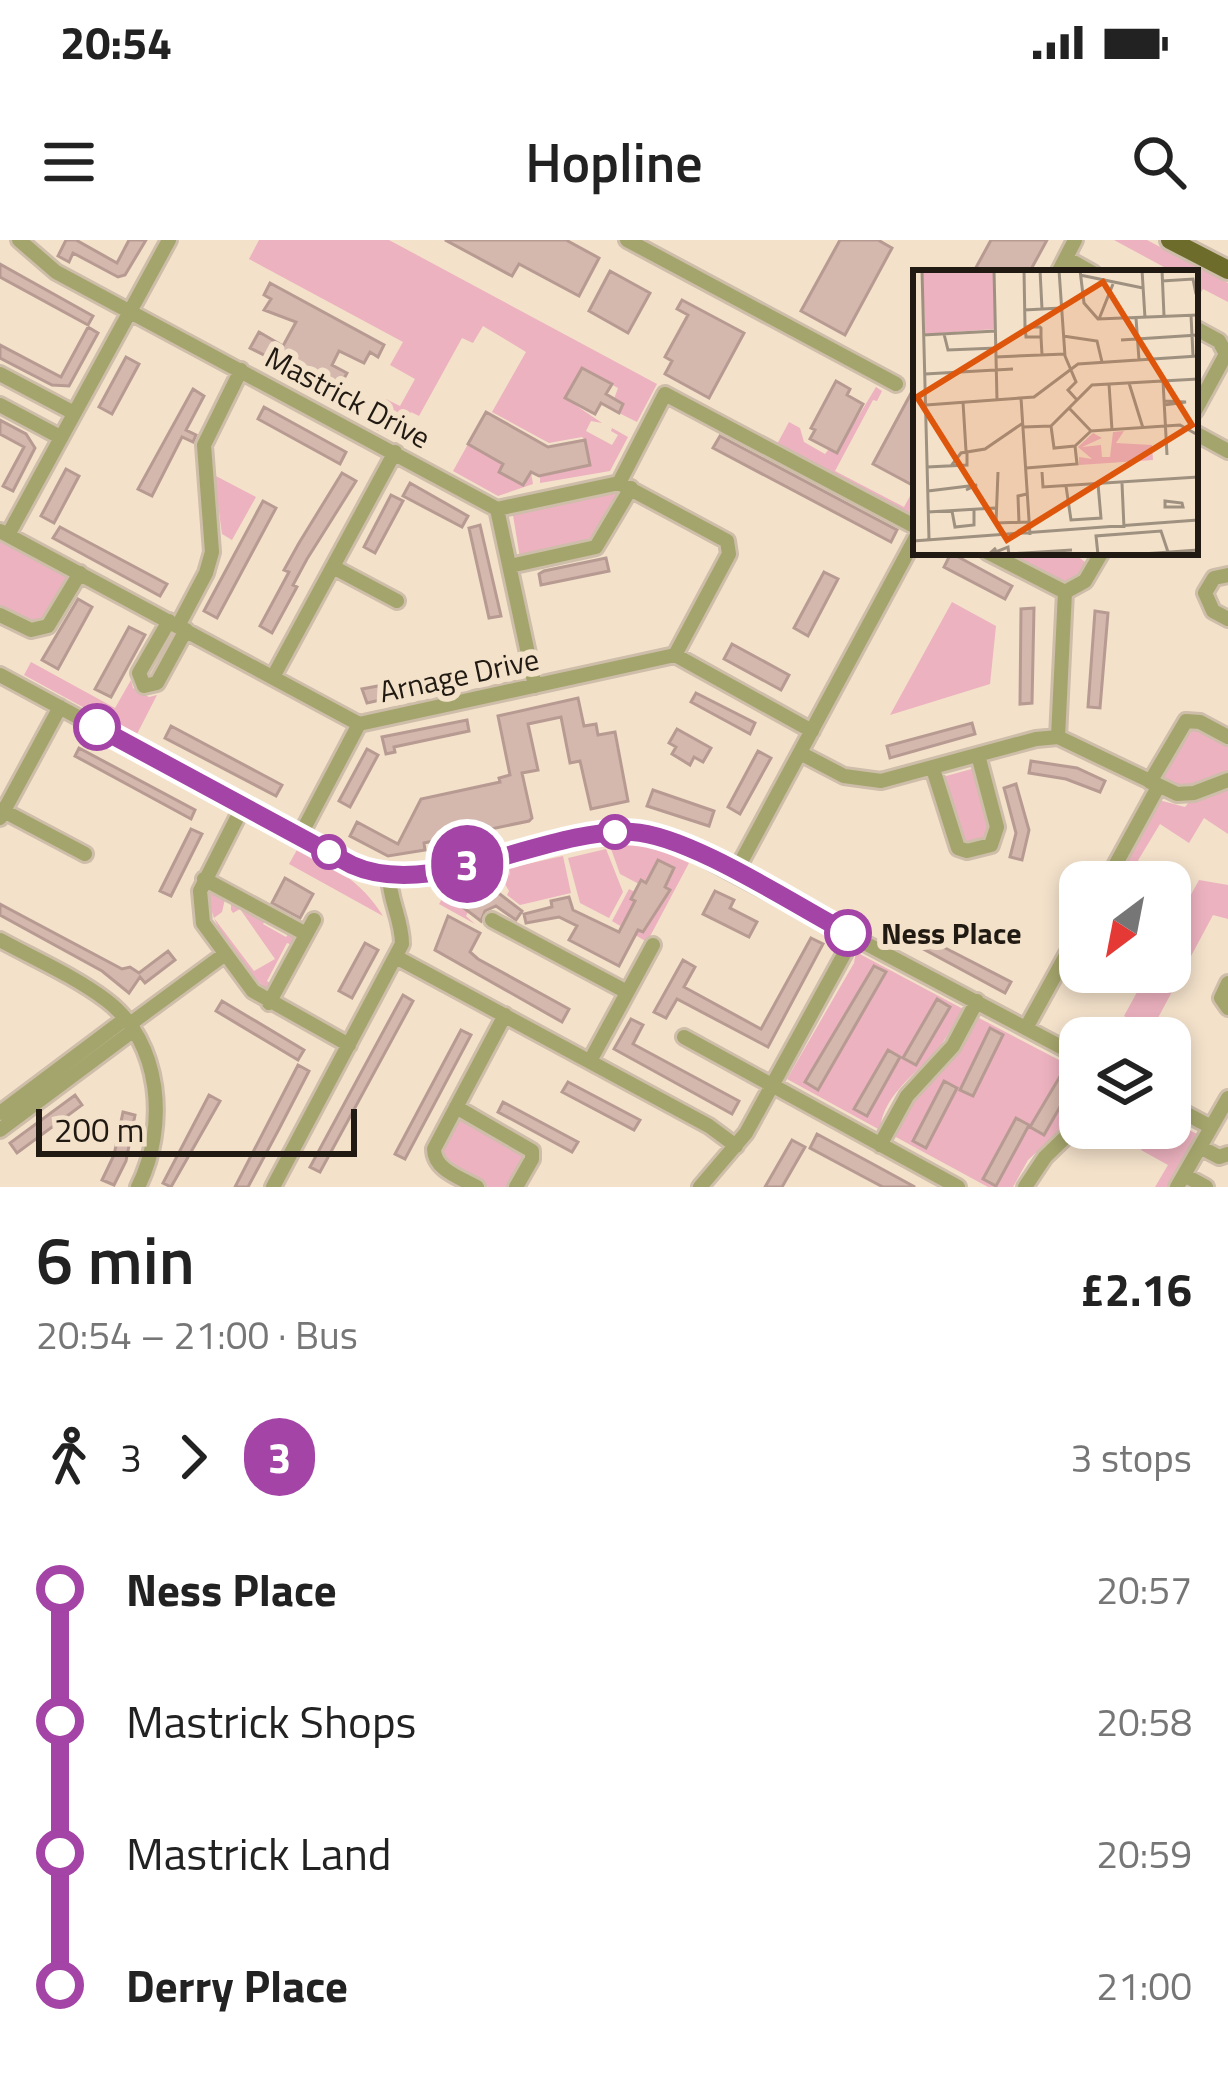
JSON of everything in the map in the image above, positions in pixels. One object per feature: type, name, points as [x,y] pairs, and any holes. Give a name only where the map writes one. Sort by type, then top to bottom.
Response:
[{"type":"main road","points":[[1170,240],[1228,270]]},
{"type":"main road","points":[[1196,240],[1228,260]]},
{"type":"street","name":"Mastrick Drive","points":[[19,240],[56,272],[497,509]]},
{"type":"street","points":[[4,532],[169,240]]},
{"type":"street","points":[[627,240],[896,385]]},
{"type":"street","points":[[1062,266],[1076,240]]},
{"type":"street","points":[[1198,330],[1220,341],[1226,354],[1198,405]]},
{"type":"street","points":[[178,626],[212,552],[204,445],[241,370]]},
{"type":"street","points":[[0,374],[74,413]]},
{"type":"street","points":[[510,566],[596,547],[665,394],[913,525]]},
{"type":"street","points":[[0,405],[60,437]]},
{"type":"street","points":[[1198,435],[1228,451]]},
{"type":"street","points":[[273,677],[395,452]]},
{"type":"street","points":[[535,686],[497,509],[625,486],[722,536],[729,548],[675,655],[812,731]]},
{"type":"street","name":"Arnage Drive","points":[[4,532],[359,724],[675,655]]},
{"type":"street","points":[[735,873],[913,543]]},
{"type":"street","points":[[993,555],[1065,592],[1080,586],[1099,556]]},
{"type":"street","points":[[333,567],[397,601]]},
{"type":"street","points":[[0,615],[40,631],[54,619],[80,573]]},
{"type":"street","points":[[1228,575],[1214,578],[1205,593],[1213,611],[1228,619]]},
{"type":"street","points":[[1058,737],[1065,592]]},
{"type":"street","points":[[0,675],[361,869],[418,874],[604,832],[644,833],[680,844],[1059,1046]]},
{"type":"street","points":[[60,707],[1,813],[85,854]]},
{"type":"street","points":[[1116,861],[1186,721],[1200,722],[1228,737]]},
{"type":"street","points":[[300,836],[359,724]]},
{"type":"street","points":[[800,753],[844,776],[868,781],[1058,737],[1154,784],[1186,794],[1228,780]]},
{"type":"street","points":[[933,769],[958,848],[968,851],[991,845],[997,827],[978,755]]},
{"type":"street","points":[[243,806],[204,879],[199,906],[203,923],[253,991],[349,1045]]},
{"type":"street","points":[[273,1187],[402,944],[389,875]]},
{"type":"street","points":[[204,879],[310,927],[269,1003]]},
{"type":"street","points":[[492,920],[627,992]]},
{"type":"street","points":[[702,1186],[736,1146],[773,1087],[854,936]]},
{"type":"street","points":[[0,940],[107,1001],[130,1024],[148,1058],[157,1107],[149,1161],[138,1187]]},
{"type":"street","points":[[590,1061],[653,945]]},
{"type":"street","points":[[0,1113],[225,954]]},
{"type":"street","points":[[396,957],[709,1126],[736,1146]]},
{"type":"street","points":[[1026,1028],[1059,968]]},
{"type":"street","points":[[1228,983],[1221,998],[1228,1008]]},
{"type":"street","points":[[880,1145],[907,1096],[953,1046],[976,1001]]},
{"type":"street","points":[[477,1187],[434,1158],[434,1148],[506,1015]]},
{"type":"street","points":[[0,1130],[130,1024]]},
{"type":"street","points":[[685,1037],[958,1187]]},
{"type":"street","points":[[1206,1187],[1180,1181],[1228,1098]]},
{"type":"street","points":[[456,1107],[532,1151],[532,1160],[516,1187]]},
{"type":"street","points":[[1191,1116],[1211,1127]]},
{"type":"street","points":[[1025,1187],[1059,1143]]},
{"type":"street","points":[[1200,1147],[1219,1157],[1228,1154]]},
{"type":"shaded area","points":[[259,240],[389,240],[657,384],[637,422],[619,413],[623,404],[614,399],[618,388],[581,368],[565,398],[602,423],[591,421],[586,431],[612,445],[618,435],[612,428],[628,437],[610,471],[540,483],[540,473],[590,465],[585,440],[549,443],[492,412],[526,352],[483,326],[473,343],[462,338],[419,416],[411,412],[396,440],[370,427],[386,399],[400,406],[415,379],[390,365],[403,342],[249,259]]},
{"type":"shaded area","points":[[1114,240],[1147,240],[1228,283],[1228,302],[1203,289],[1198,297],[1198,270],[1169,270]]},
{"type":"shaded area","points":[[876,387],[882,391],[835,471],[904,507],[913,490],[913,517],[776,446],[789,422],[800,428],[804,442],[825,454],[829,449],[837,452]]},
{"type":"shaded area","points":[[468,444],[503,464],[499,472],[522,485],[531,472],[533,484],[498,496],[453,471]]},
{"type":"shaded area","points":[[214,475],[256,497],[232,540],[222,534]]},
{"type":"shaded area","points":[[610,490],[620,496],[598,540],[520,558],[512,509]]},
{"type":"shaded area","points":[[0,539],[72,578],[44,621],[29,624],[0,609]]},
{"type":"shaded area","points":[[1003,555],[1076,555],[1089,565],[1082,578],[1062,586]]},
{"type":"shaded area","points":[[952,602],[996,626],[990,684],[890,715]]},
{"type":"shaded area","points":[[31,662],[115,708],[131,680],[133,688],[149,697],[157,695],[136,736],[24,675]]},
{"type":"shaded area","points":[[1188,728],[1200,728],[1228,743],[1228,774],[1186,788],[1160,781]]},
{"type":"shaded area","points":[[975,768],[992,827],[986,838],[968,843],[962,840],[939,778]]},
{"type":"shaded area","points":[[1228,788],[1228,834],[1204,818],[1189,843],[1160,824],[1138,861],[1123,861],[1155,799],[1185,807]]},
{"type":"shaded area","points":[[610,846],[651,846],[689,863],[647,942],[612,921],[629,889],[635,892],[631,899],[635,901],[625,922],[643,932],[670,890],[665,887],[674,869],[658,860],[646,883],[641,880],[639,884],[620,874]]},
{"type":"shaded area","points":[[298,848],[355,883],[383,916],[289,864]]},
{"type":"shaded area","points":[[606,849],[623,892],[609,918],[580,903],[568,858]]},
{"type":"shaded area","points":[[563,856],[571,893],[520,905],[507,895],[504,882],[494,890],[488,886],[475,902],[470,898],[475,890],[464,883],[452,899],[475,924],[439,904],[452,887],[468,878],[507,869],[510,876],[509,868]]},
{"type":"shaded area","points":[[1199,880],[1228,885],[1228,919],[1213,915],[1191,956],[1191,895]]},
{"type":"shaded area","points":[[210,889],[226,895],[222,912],[214,918],[210,902]]},
{"type":"shaded area","points":[[236,901],[267,917],[263,924],[286,937],[291,930],[295,934],[295,946],[287,943],[267,981],[274,986],[269,991],[238,958],[214,919],[254,971],[275,959],[240,909],[233,913],[231,904]]},
{"type":"shaded area","points":[[856,952],[965,1010],[935,1053],[888,1104],[880,1130],[787,1079]]},
{"type":"shaded area","points":[[1137,993],[1171,993],[1158,1017],[1124,1016]]},
{"type":"shaded area","points":[[979,1018],[1059,1060],[1059,1132],[1028,1160],[1013,1187],[988,1187],[894,1136],[916,1097],[957,1055]]},
{"type":"shaded area","points":[[466,1118],[527,1154],[512,1187],[488,1187],[444,1162],[442,1145],[455,1122]]},
{"type":"shaded area","points":[[1191,1131],[1197,1134],[1196,1142],[1170,1187],[1155,1187],[1168,1165],[1141,1150],[1191,1149]]},
{"type":"building","points":[[66,240],[76,240],[117,263],[129,240],[146,240],[125,275],[118,277],[73,253],[69,262],[58,256]]},
{"type":"building","points":[[445,240],[566,240],[599,258],[579,296],[519,264],[512,276]]},
{"type":"building","points":[[840,240],[878,240],[892,248],[845,335],[801,311]]},
{"type":"building","points":[[991,240],[1047,240],[1031,270],[975,270]]},
{"type":"building","points":[[0,264],[93,316],[88,325],[0,277]]},
{"type":"building","points":[[610,271],[650,293],[628,333],[589,311]]},
{"type":"building","points":[[270,283],[384,345],[378,357],[370,352],[364,363],[339,351],[332,365],[347,373],[341,384],[326,376],[322,384],[250,348],[259,332],[283,346],[296,322],[264,310],[271,299],[264,295]]},
{"type":"building","points":[[682,300],[744,333],[709,398],[665,374],[672,361],[665,357],[688,315],[677,309]]},
{"type":"building","points":[[88,327],[98,333],[69,386],[52,385],[0,358],[0,345],[61,377]]},
{"type":"building","points":[[126,357],[139,364],[112,414],[99,407]]},
{"type":"building","points":[[582,368],[612,384],[606,394],[623,404],[619,413],[601,403],[595,414],[565,398]]},
{"type":"building","points":[[836,381],[863,404],[837,453],[810,439]]},
{"type":"building","points":[[193,389],[204,396],[186,430],[196,435],[193,442],[182,437],[152,496],[138,489]]},
{"type":"building","points":[[913,390],[913,485],[873,464]]},
{"type":"building","points":[[264,407],[346,452],[340,464],[258,419]]},
{"type":"building","points":[[486,412],[548,447],[585,440],[590,465],[539,476],[531,472],[523,485],[499,472],[503,464],[468,444]]},
{"type":"building","points":[[0,420],[26,434],[35,448],[13,491],[3,486],[24,447],[0,434]]},
{"type":"building","points":[[720,436],[897,530],[891,542],[713,448]]},
{"type":"building","points":[[66,469],[79,476],[54,523],[41,516]]},
{"type":"building","points":[[342,473],[356,481],[307,559],[272,633],[260,626],[289,572],[284,570]]},
{"type":"building","points":[[410,483],[468,516],[462,527],[403,496]]},
{"type":"building","points":[[391,495],[403,501],[375,553],[364,547]]},
{"type":"building","points":[[263,501],[276,508],[217,618],[204,611]]},
{"type":"building","points":[[480,525],[501,616],[489,618],[469,528]]},
{"type":"building","points":[[60,527],[167,584],[160,596],[53,538]]},
{"type":"building","points":[[955,555],[1012,586],[1005,599],[944,567]]},
{"type":"building","points":[[606,558],[609,571],[541,585],[539,574],[544,571]]},
{"type":"building","points":[[824,572],[838,579],[808,636],[794,628]]},
{"type":"building","points":[[78,599],[92,607],[58,669],[42,660]]},
{"type":"building","points":[[1034,608],[1032,703],[1020,704],[1021,609]]},
{"type":"building","points":[[1095,611],[1108,613],[1100,708],[1088,707]]},
{"type":"building","points":[[129,627],[145,635],[111,697],[95,689]]},
{"type":"building","points":[[732,644],[789,675],[781,690],[724,659]]},
{"type":"building","points":[[463,670],[466,681],[367,703],[362,689]]},
{"type":"building","points":[[696,693],[755,723],[750,734],[691,702]]},
{"type":"building","points":[[578,698],[584,726],[596,724],[598,735],[615,732],[628,801],[591,809],[580,761],[570,763],[561,717],[528,724],[538,770],[522,773],[529,821],[424,843],[425,850],[388,856],[350,836],[357,822],[398,844],[421,799],[500,782],[499,778],[510,775],[498,716]]},
{"type":"building","points":[[467,720],[469,731],[394,747],[395,752],[386,754],[382,737]]},
{"type":"building","points":[[972,723],[975,734],[890,758],[887,746]]},
{"type":"building","points":[[171,726],[282,785],[276,796],[165,738]]},
{"type":"building","points":[[677,729],[711,748],[703,762],[694,757],[690,765],[672,754],[676,747],[669,743]]},
{"type":"building","points":[[79,748],[195,810],[191,819],[75,756]]},
{"type":"building","points":[[367,749],[378,755],[350,807],[339,801]]},
{"type":"building","points":[[758,751],[771,758],[740,814],[728,807]]},
{"type":"building","points":[[1031,761],[1077,768],[1105,781],[1100,792],[1066,779],[1029,773]]},
{"type":"building","points":[[1016,784],[1029,830],[1022,860],[1010,857],[1016,833],[1004,788]]},
{"type":"building","points":[[653,790],[714,811],[709,826],[647,806]]},
{"type":"building","points":[[191,829],[202,834],[171,896],[160,891]]},
{"type":"building","points":[[658,860],[674,868],[665,887],[670,890],[643,932],[638,930],[619,966],[569,940],[577,926],[559,917],[526,923],[524,914],[569,897],[573,910],[619,932],[641,880],[646,883]]},
{"type":"building","points":[[285,878],[313,894],[300,918],[272,903]]},
{"type":"building","points":[[464,882],[481,895],[488,885],[522,911],[516,920],[496,906],[485,911],[481,921],[452,899]]},
{"type":"building","points":[[715,891],[734,900],[730,908],[757,922],[749,937],[703,914]]},
{"type":"building","points":[[0,904],[122,969],[130,967],[139,973],[168,951],[175,960],[145,983],[140,977],[129,993],[102,971],[0,915]]},
{"type":"building","points":[[448,916],[480,933],[470,952],[478,959],[569,1009],[562,1022],[435,950]]},
{"type":"building","points":[[920,935],[1011,982],[1005,993],[916,945]]},
{"type":"building","points":[[811,938],[823,944],[768,1047],[677,999],[666,1018],[654,1012],[683,960],[695,967],[684,987],[761,1029]]},
{"type":"building","points":[[365,943],[378,950],[352,998],[339,991]]},
{"type":"building","points":[[874,966],[886,972],[818,1090],[805,1082]]},
{"type":"building","points":[[403,995],[413,1001],[320,1172],[310,1167]]},
{"type":"building","points":[[937,999],[950,1007],[916,1065],[903,1058]]},
{"type":"building","points":[[222,1001],[304,1050],[298,1060],[216,1011]]},
{"type":"building","points":[[631,1019],[643,1025],[633,1044],[739,1101],[732,1114],[614,1049]]},
{"type":"building","points":[[990,1028],[1003,1035],[973,1096],[960,1090]]},
{"type":"building","points":[[461,1030],[471,1035],[405,1159],[395,1154]]},
{"type":"building","points":[[888,1050],[900,1057],[867,1116],[854,1109]]},
{"type":"building","points":[[298,1065],[309,1071],[248,1187],[235,1187]]},
{"type":"building","points":[[1059,1078],[1059,1109],[1044,1135],[1030,1127]]},
{"type":"building","points":[[944,1081],[957,1088],[926,1148],[913,1141]]},
{"type":"building","points":[[568,1082],[640,1120],[634,1130],[562,1092]]},
{"type":"building","points":[[75,1095],[82,1105],[17,1153],[10,1143]]},
{"type":"building","points":[[209,1095],[220,1101],[171,1187],[163,1183]]},
{"type":"building","points":[[503,1102],[578,1142],[572,1152],[498,1112]]},
{"type":"building","points":[[123,1112],[135,1115],[126,1161],[114,1185],[102,1180],[114,1155]]},
{"type":"building","points":[[1016,1118],[1029,1125],[996,1186],[983,1179]]},
{"type":"building","points":[[817,1134],[915,1187],[883,1187],[810,1148]]},
{"type":"building","points":[[792,1140],[805,1147],[782,1187],[765,1187]]},
{"type":"bus line","name":"3","points":[[97,727],[352,865],[375,873],[410,876],[604,832],[644,833],[694,850],[848,933]]},
{"type":"place","name":"Ness Place","points":[[848,933]]}]
